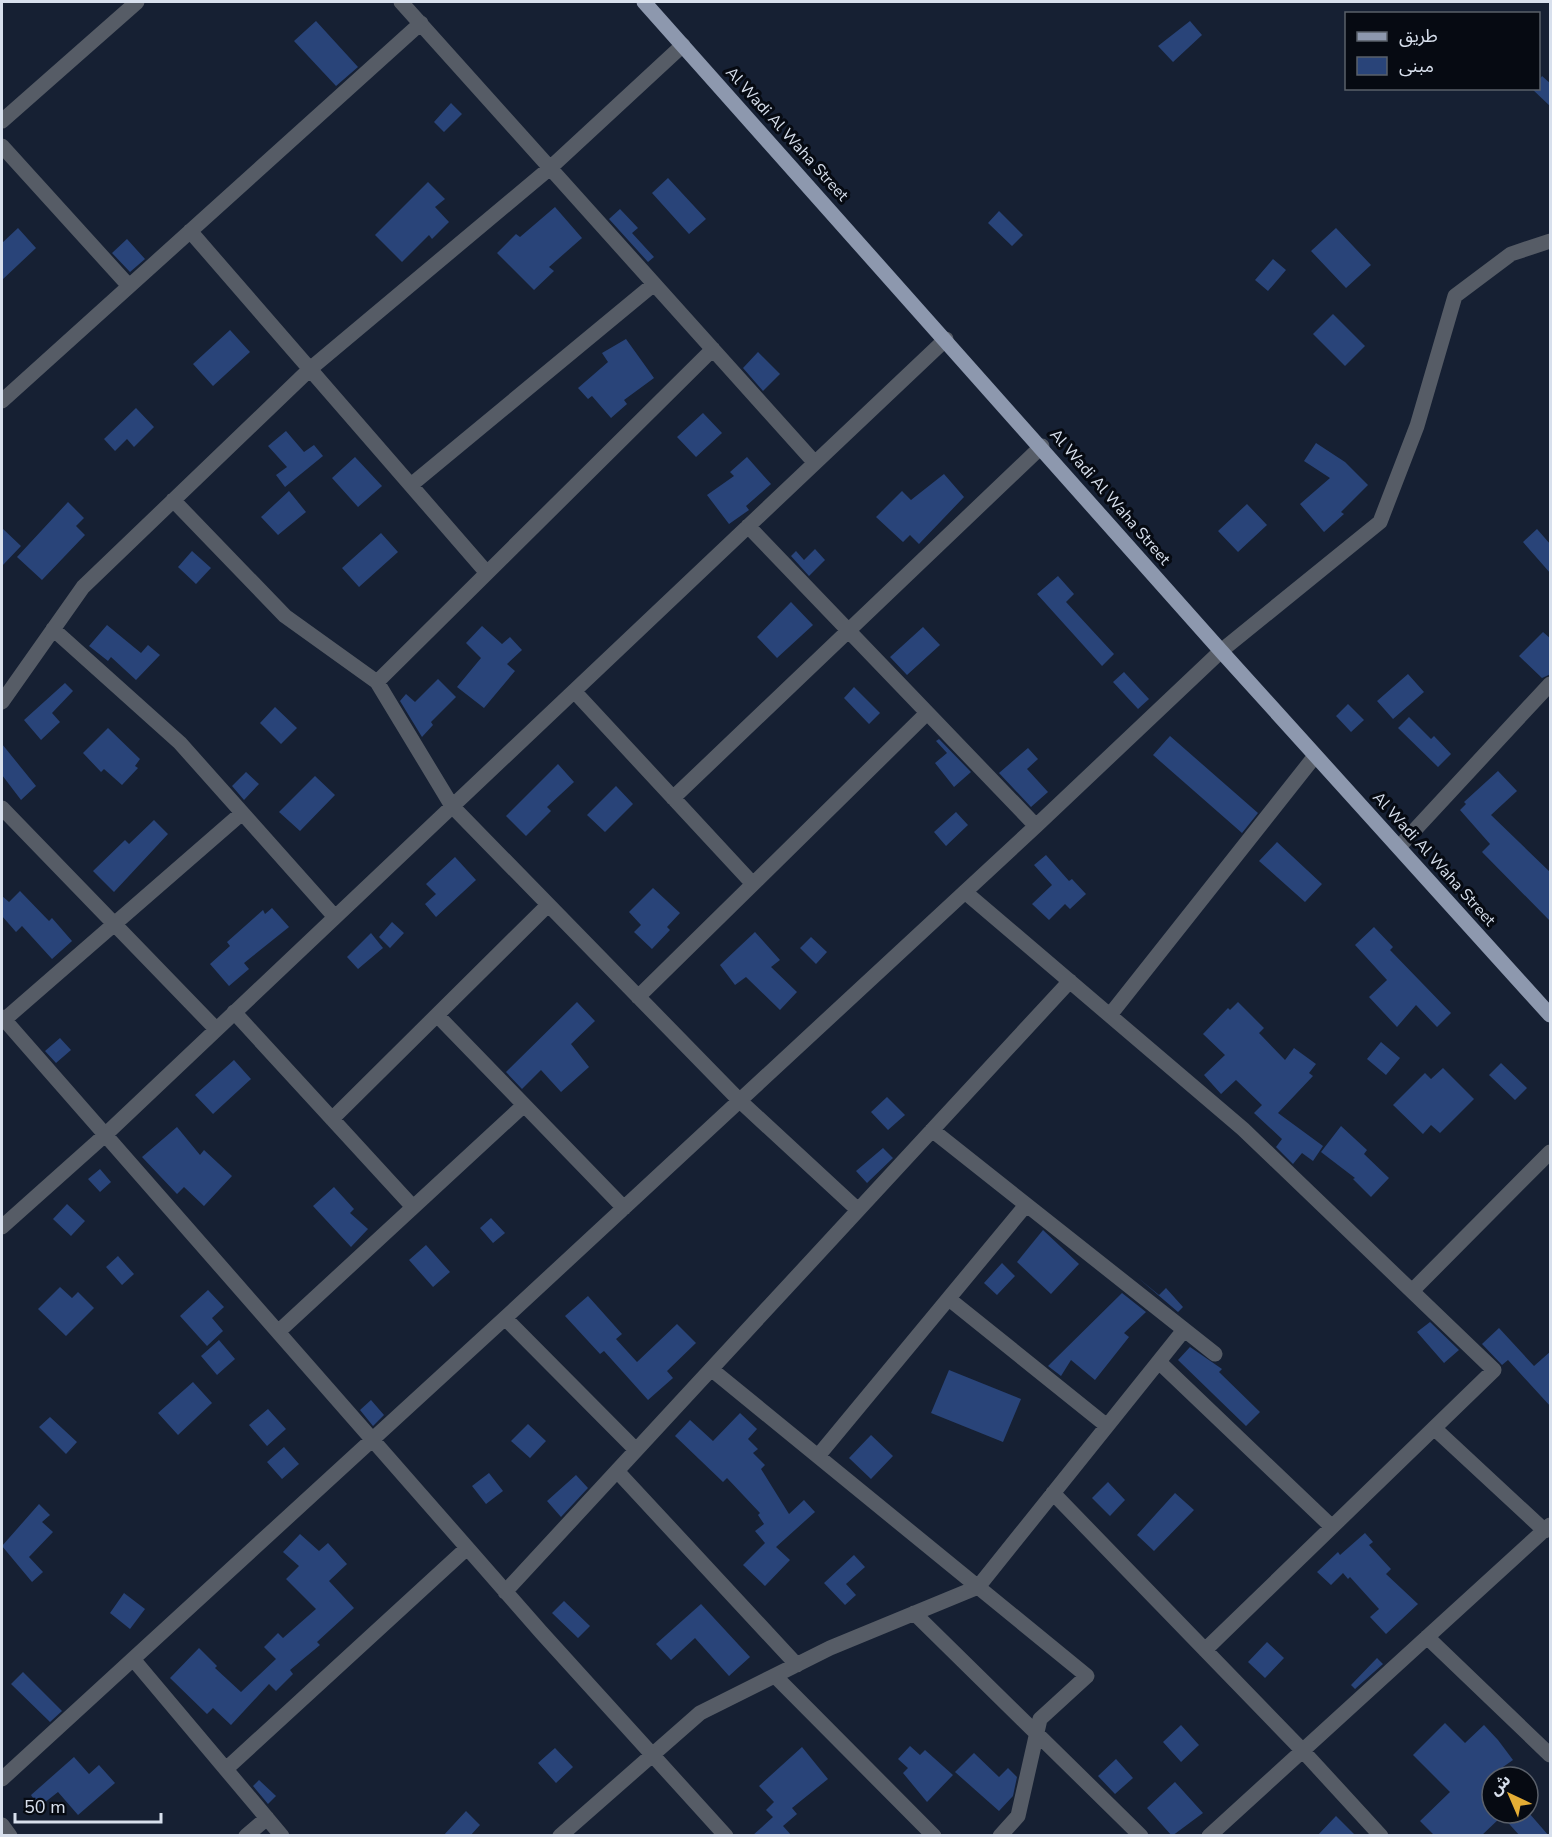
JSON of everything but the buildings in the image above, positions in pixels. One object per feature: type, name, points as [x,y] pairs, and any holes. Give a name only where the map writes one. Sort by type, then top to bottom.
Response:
[{"type":"main road","name":"Al Wadi Al Waha Street","points":[[644,2],[1042,446],[1221,651],[1551,1015]]},
{"type":"street","points":[[2,121],[137,2]]},
{"type":"street","points":[[401,2],[815,463]]},
{"type":"street","points":[[2,401],[421,23]]},
{"type":"street","points":[[2,702],[83,587],[173,500],[310,369],[550,168],[683,45]]},
{"type":"street","points":[[2,146],[129,286]]},
{"type":"street","points":[[190,231],[487,573]]},
{"type":"street","points":[[2,1779],[373,1441],[1036,826],[1221,651],[1380,522],[1417,426],[1455,296],[1511,254],[1551,241]]},
{"type":"street","points":[[411,485],[654,284]]},
{"type":"street","points":[[2,1227],[105,1135],[946,339]]},
{"type":"street","points":[[377,682],[712,349]]},
{"type":"street","points":[[673,798],[1042,446]]},
{"type":"street","points":[[173,500],[285,616],[377,682],[452,806],[740,1101],[858,1210]]},
{"type":"street","points":[[748,526],[1036,826]]},
{"type":"street","points":[[53,629],[180,743],[335,917]]},
{"type":"street","points":[[1398,847],[1551,684]]},
{"type":"street","points":[[574,691],[753,884]]},
{"type":"street","points":[[638,997],[927,713]]},
{"type":"street","points":[[1110,1015],[1316,756]]},
{"type":"street","points":[[2,808],[216,1029]]},
{"type":"street","points":[[242,813],[3,1018],[505,1592],[726,1836]]},
{"type":"street","points":[[965,892],[1243,1129],[1494,1370],[1205,1650]]},
{"type":"street","points":[[332,1119],[548,905]]},
{"type":"street","points":[[505,1592],[1070,981]]},
{"type":"street","points":[[234,1012],[413,1207]]},
{"type":"street","points":[[437,1015],[624,1208]]},
{"type":"street","points":[[278,1332],[524,1105]]},
{"type":"street","points":[[932,1130],[1215,1354]]},
{"type":"street","points":[[1412,1291],[1551,1152]]},
{"type":"street","points":[[818,1456],[1026,1205]]},
{"type":"street","points":[[949,1299],[1107,1426]]},
{"type":"street","points":[[505,1318],[636,1450]]},
{"type":"street","points":[[560,1836],[700,1713],[797,1665],[978,1587],[1184,1330]]},
{"type":"street","points":[[1159,1362],[1332,1527]]},
{"type":"street","points":[[711,1369],[1087,1676],[1040,1719],[1018,1816],[1000,1836]]},
{"type":"street","points":[[1209,1836],[1548,1528],[1434,1428]]},
{"type":"street","points":[[617,1471],[797,1665]]},
{"type":"street","points":[[1053,1493],[1302,1750],[1381,1836]]},
{"type":"street","points":[[226,1769],[467,1548]]},
{"type":"street","points":[[914,1613],[1142,1836]]},
{"type":"street","points":[[1427,1637],[1551,1755]]},
{"type":"street","points":[[133,1659],[282,1836]]},
{"type":"street","points":[[775,1676],[934,1836]]},
{"type":"street","points":[[246,1836],[267,1818]]},
{"type":"street","points":[[2,1825],[10,1836]]}]
